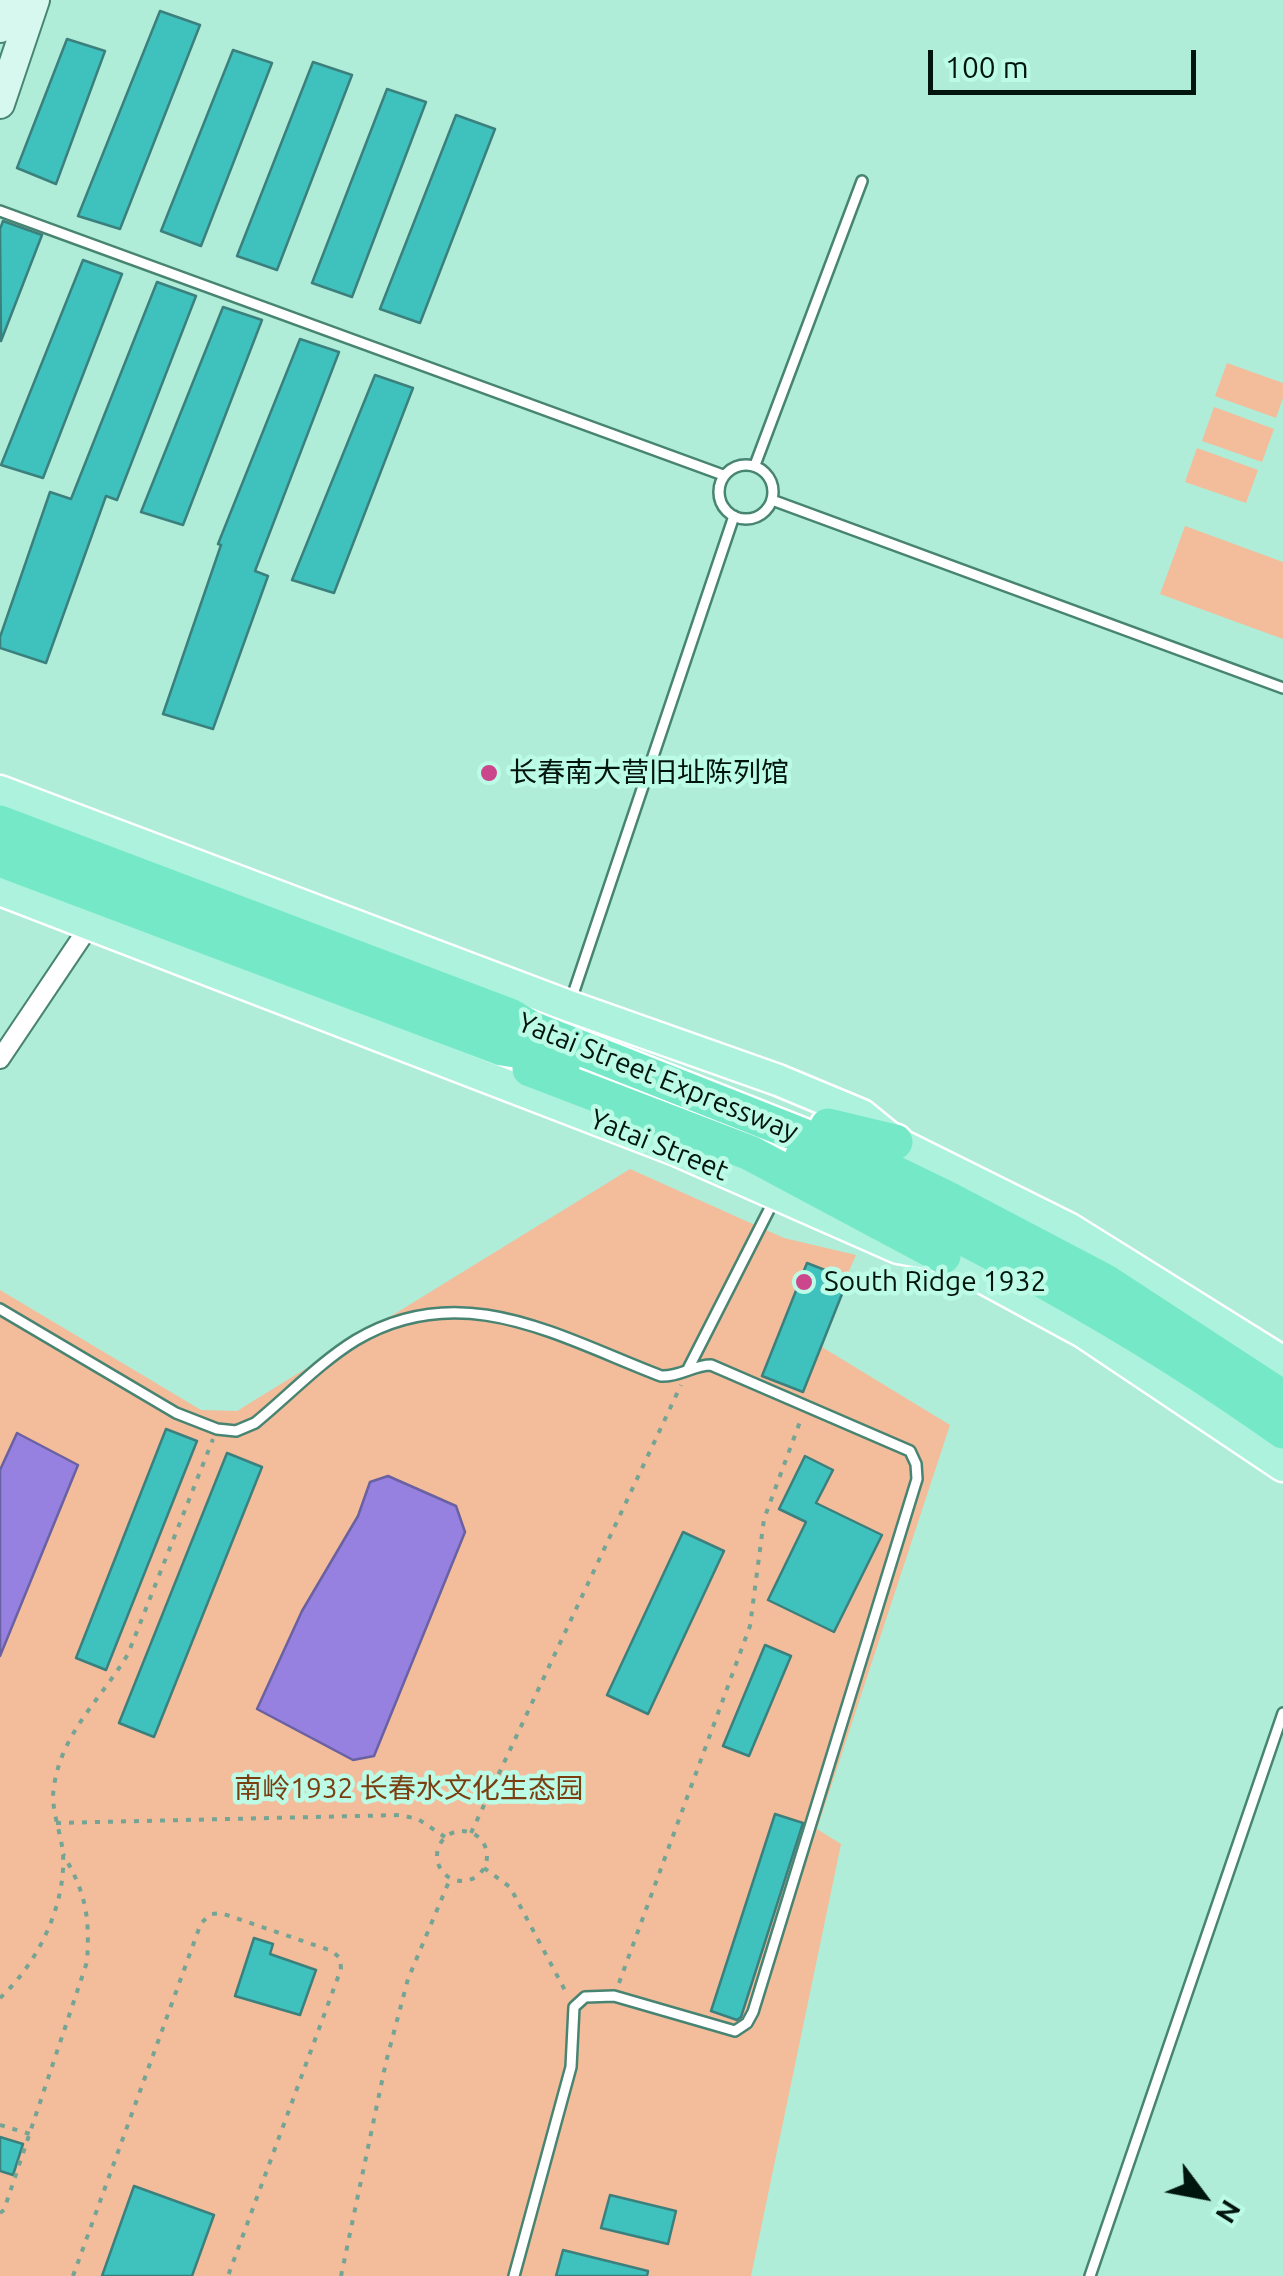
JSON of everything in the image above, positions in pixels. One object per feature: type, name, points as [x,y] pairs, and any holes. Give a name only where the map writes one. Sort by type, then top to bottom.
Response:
[{"type":"highway","name":"Yatai Street Expressway","points":[[0,823],[161,903]]},
{"type":"highway","name":"Yatai Street Expressway","points":[[0,858],[161,903],[506,1032],[532,1029],[884,1168],[1104,1282],[1283,1398]]},
{"type":"highway","points":[[895,1142],[814,1123],[537,1014],[506,1032],[518,1064],[750,1152],[943,1256]]},
{"type":"highway","name":"Yatai Street Expressway","points":[[506,1032],[522,1050],[780,1148],[918,1214],[1073,1294],[1283,1431]]},
{"type":"main road","points":[[0,28],[10,0]]},
{"type":"main road","points":[[0,104],[35,0]]},
{"type":"main road","points":[[0,791],[570,1006],[730,1062],[862,1115],[895,1142],[1070,1229],[1283,1362]]},
{"type":"main road","name":"Yatai Street","points":[[0,890],[399,1042],[777,1194],[898,1248],[943,1256],[1083,1332],[1283,1466]]},
{"type":"street","points":[[0,1059],[90,925]]},
{"type":"lane","points":[[755,465],[862,180]]},
{"type":"lane","points":[[0,210],[723,476]]},
{"type":"lane","points":[[755,465],[769,476],[772,500],[759,516],[734,516],[726,511],[719,496],[723,476],[733,467],[755,465]]},
{"type":"lane","points":[[772,500],[1283,688]]},
{"type":"lane","points":[[570,1006],[734,516]]},
{"type":"lane","points":[[687,1372],[777,1194]]},
{"type":"lane","points":[[0,1309],[176,1413],[216,1429],[236,1431],[255,1422],[354,1342],[398,1319],[440,1312],[483,1312],[662,1376],[675,1377],[700,1365],[711,1365],[910,1450],[916,1464],[916,1479],[753,2012],[747,2023],[735,2031],[614,1996],[585,1997],[574,2007],[570,2066],[514,2276]]},
{"type":"lane","points":[[1090,2276],[1283,1713]]},
{"type":"path","points":[[471,1833],[687,1372]]},
{"type":"path","points":[[614,1996],[750,1626],[764,1519],[806,1405]]},
{"type":"path","points":[[0,1998],[16,1984],[42,1942],[59,1898],[63,1854],[54,1788],[66,1746],[80,1718],[109,1686],[128,1654],[216,1429]]},
{"type":"path","points":[[56,1823],[400,1815],[418,1818],[445,1837]]},
{"type":"path","points":[[460,1831],[471,1833],[482,1842],[486,1849],[484,1868],[474,1879],[466,1881],[444,1874],[437,1859],[445,1837],[460,1831]]},
{"type":"path","points":[[0,2213],[87,1962],[90,1923],[80,1882],[63,1854]]},
{"type":"path","points":[[484,1868],[510,1888],[574,2007]]},
{"type":"path","points":[[341,2276],[386,2062],[408,1980],[450,1878]]},
{"type":"path","points":[[73,2276],[201,1922],[210,1914],[222,1912],[332,1951],[340,1958],[341,1969],[228,2276]]},
{"type":"path","points":[[0,2125],[30,2134]]},
{"type":"green space","points":[[1227,363],[1283,383],[1276,418],[1215,396]]},
{"type":"green space","points":[[1214,407],[1274,429],[1262,462],[1202,441]]},
{"type":"green space","points":[[1197,448],[1258,470],[1246,503],[1185,482]]},
{"type":"green space","points":[[1185,526],[1283,562],[1283,639],[1160,594]]},
{"type":"green space","name":"南岭1932 长春水文化生态园","points":[[630,1169],[784,1238],[856,1255],[817,1344],[950,1425],[817,1829],[841,1844],[751,2276],[0,2276],[0,1290],[201,1410],[237,1411]]},
{"type":"shaded area","points":[[17,1433],[78,1465],[0,1656],[0,1470]]},
{"type":"shaded area","points":[[388,1476],[456,1506],[465,1532],[374,1756],[353,1760],[257,1709],[302,1611],[358,1516],[370,1482]]},
{"type":"building","points":[[160,11],[200,25],[120,229],[78,216]]},
{"type":"building","points":[[67,39],[105,51],[56,184],[17,168]]},
{"type":"building","points":[[233,50],[272,63],[201,246],[161,231]]},
{"type":"building","points":[[313,62],[352,75],[277,270],[237,256]]},
{"type":"building","points":[[387,89],[426,102],[352,297],[312,283]]},
{"type":"building","points":[[456,115],[495,129],[420,323],[380,309]]},
{"type":"building","points":[[3,221],[42,235],[1,341],[0,229]]},
{"type":"building","points":[[83,260],[122,274],[43,478],[1,465]]},
{"type":"building","points":[[157,282],[196,296],[117,500],[106,496],[46,663],[0,648],[0,637],[50,492],[71,499]]},
{"type":"building","points":[[223,307],[262,320],[183,525],[141,512]]},
{"type":"building","points":[[300,339],[339,352],[255,571],[268,576],[213,729],[163,714],[221,545],[218,544]]},
{"type":"building","points":[[375,375],[413,388],[334,593],[292,580]]},
{"type":"building","points":[[807,1263],[848,1279],[803,1392],[762,1376]]},
{"type":"building","points":[[166,1429],[197,1441],[106,1670],[76,1658]]},
{"type":"building","points":[[227,1453],[262,1467],[154,1737],[119,1723]]},
{"type":"building","points":[[805,1456],[833,1470],[816,1503],[882,1535],[834,1632],[768,1600],[806,1522],[779,1509]]},
{"type":"building","points":[[683,1532],[724,1551],[648,1714],[607,1695]]},
{"type":"building","points":[[765,1645],[791,1656],[749,1756],[723,1746]]},
{"type":"building","points":[[775,1814],[803,1823],[737,2020],[711,2011]]},
{"type":"building","points":[[254,1938],[273,1944],[270,1954],[316,1970],[300,2015],[235,1996]]},
{"type":"building","points":[[0,2137],[23,2144],[13,2175],[0,2171]]},
{"type":"building","points":[[134,2186],[214,2215],[192,2276],[102,2276]]},
{"type":"building","points":[[610,2195],[676,2211],[668,2244],[601,2228]]},
{"type":"building","points":[[563,2250],[648,2271],[647,2276],[556,2276]]},
{"type":"place","name":"长春南大营旧址陈列馆","points":[[489,773]]},
{"type":"place","name":"South Ridge 1932","points":[[804,1282]]}]
